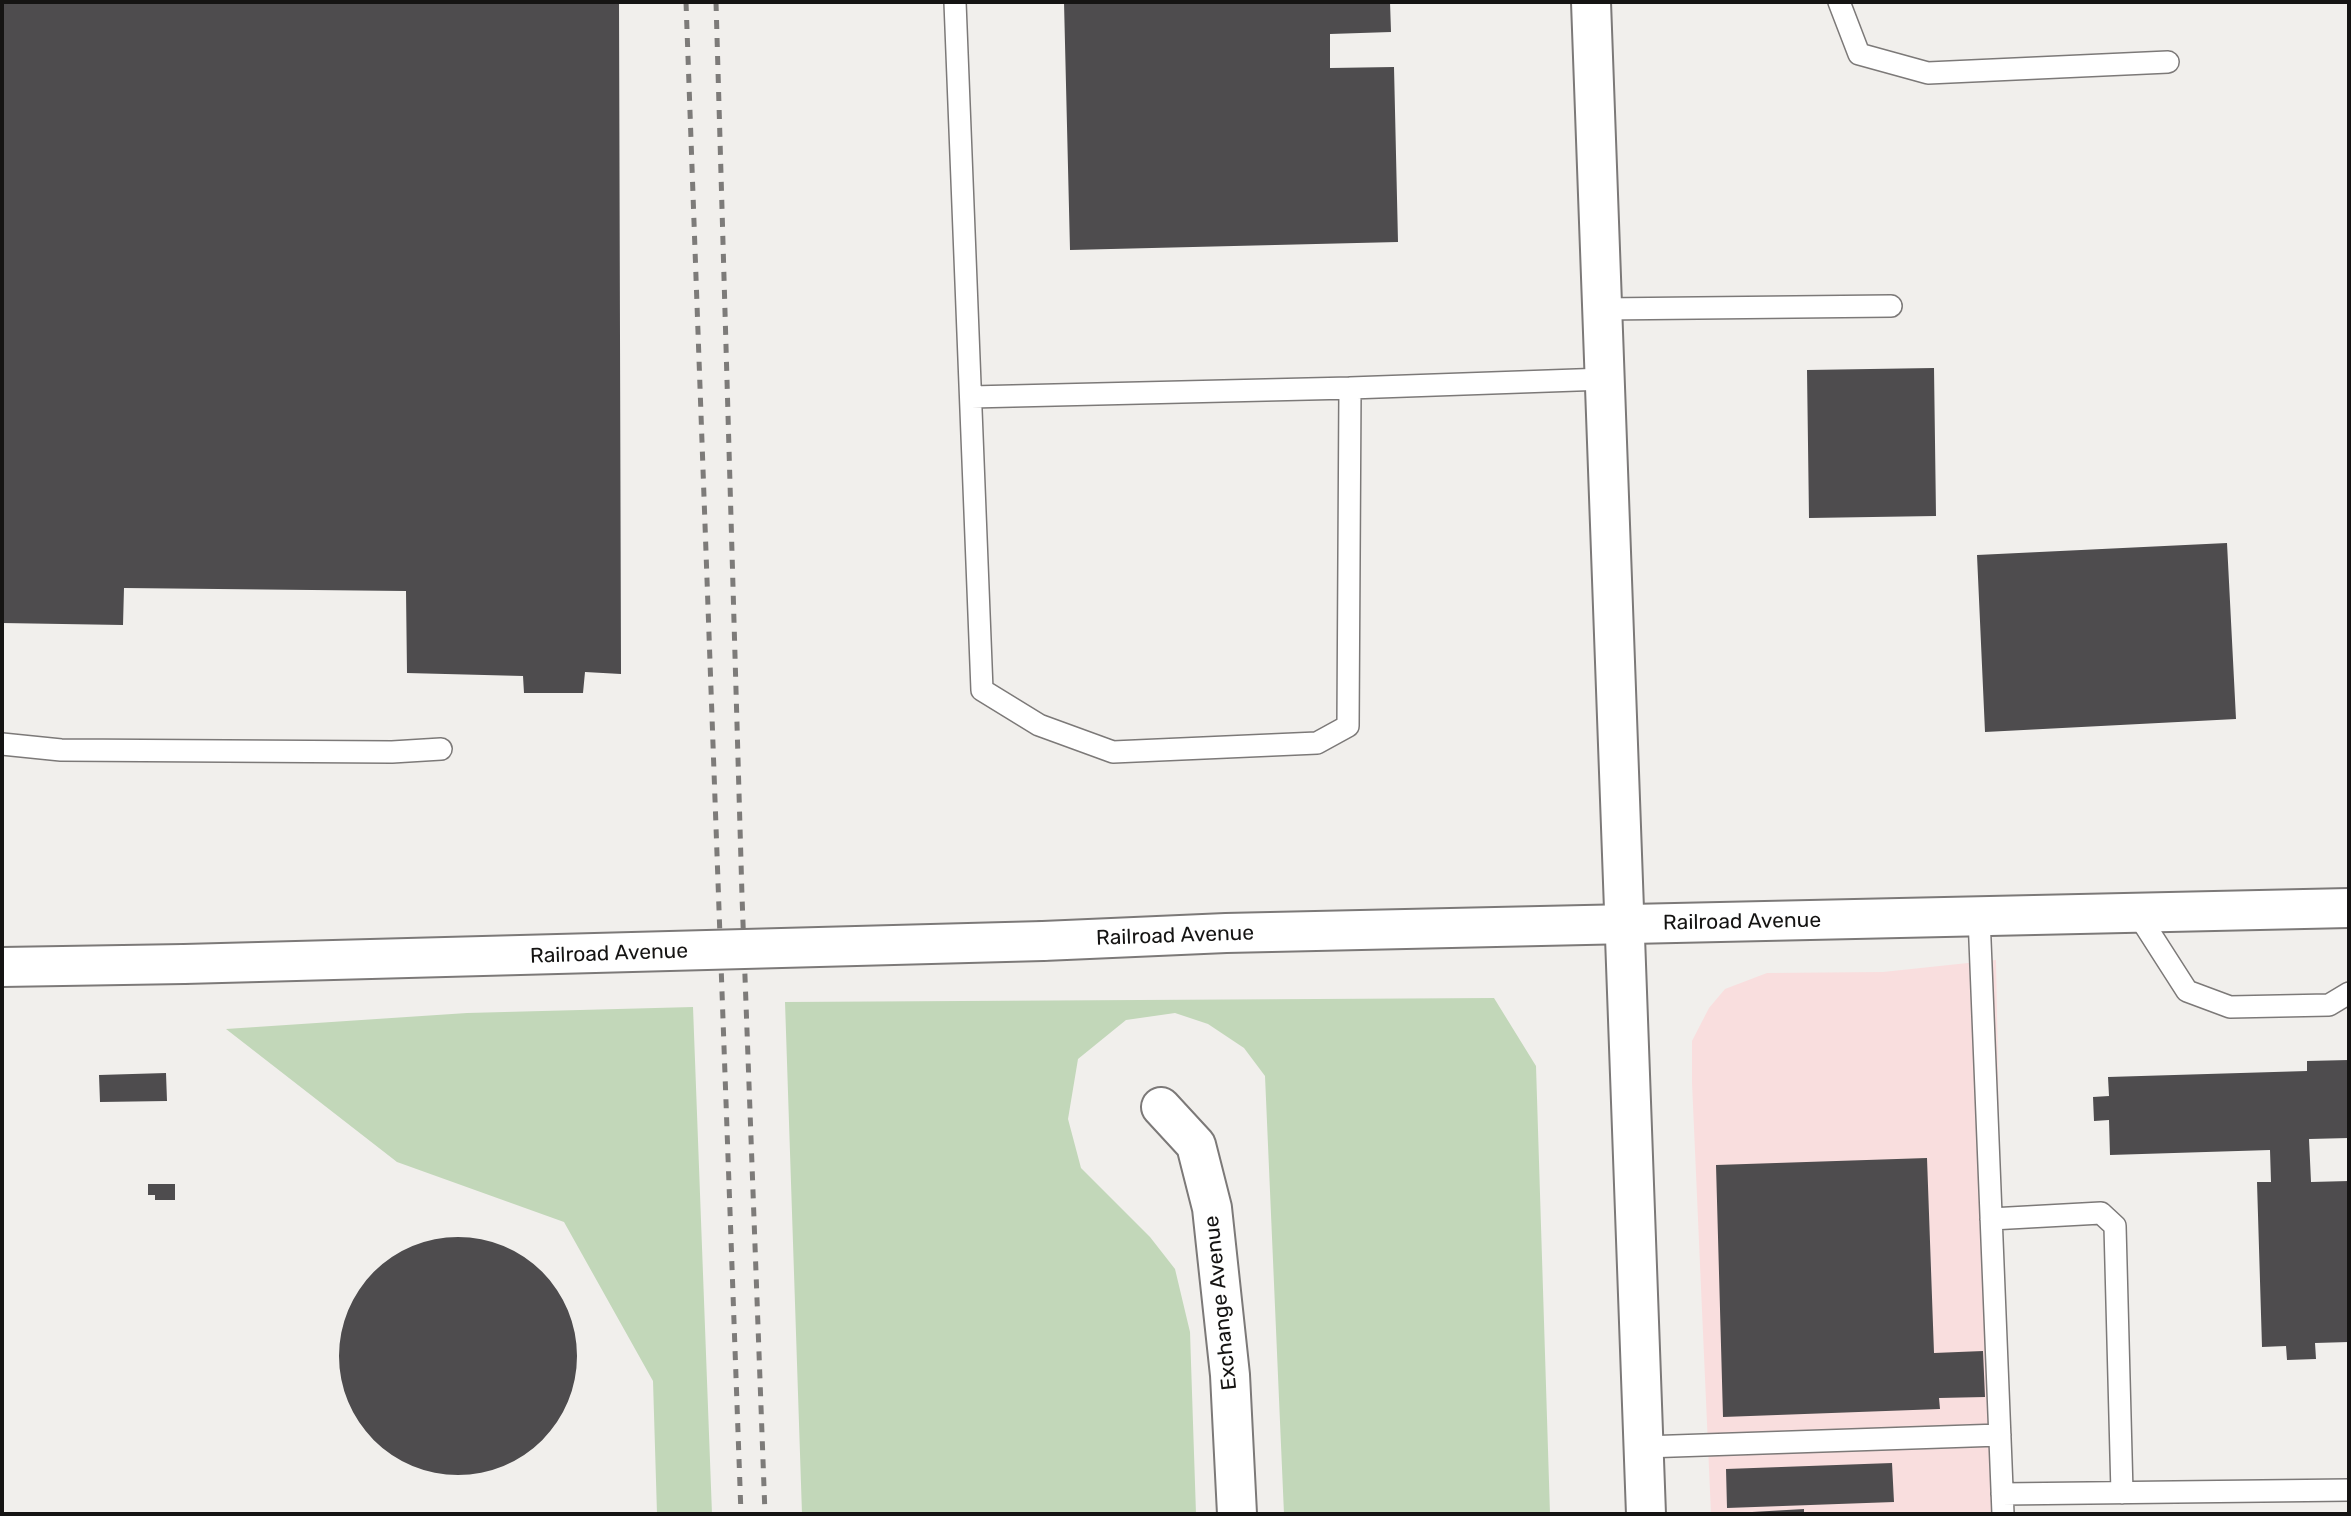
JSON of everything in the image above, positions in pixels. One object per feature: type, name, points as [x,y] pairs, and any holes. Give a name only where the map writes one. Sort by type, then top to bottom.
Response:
[{"type":"street","points":[[1591,2],[1646,1514]]},
{"type":"street","name":"Railroad Avenue","points":[[2,967],[1043,941],[1226,933],[2349,908]]},
{"type":"street","name":"Exchange Avenue","points":[[1161,1107],[1196,1145],[1212,1208],[1230,1376],[1237,1514]]},
{"type":"lane","points":[[955,2],[982,690],[1040,725],[1113,752],[1317,743],[1348,726],[1350,388]]},
{"type":"lane","points":[[1839,2],[1859,54],[1928,73],[2168,62]]},
{"type":"lane","points":[[1602,309],[1891,306]]},
{"type":"lane","points":[[971,397],[1605,379]]},
{"type":"lane","points":[[2,744],[61,750],[392,752],[442,749]]},
{"type":"lane","points":[[2137,913],[2187,991],[2230,1007],[2329,1005],[2349,993]]},
{"type":"lane","points":[[1979,916],[2003,1504],[2122,1493],[2349,1490]]},
{"type":"lane","points":[[1991,1219],[2101,1213],[2115,1226],[2122,1493]]},
{"type":"lane","points":[[1644,1447],[2000,1435]]},
{"type":"shaded area","points":[[1996,960],[2006,1514],[1711,1514],[1692,1041],[1709,1008],[1725,989],[1767,973],[1883,972]]},
{"type":"green space","points":[[1494,998],[1536,1066],[1550,1514],[1284,1514],[1265,1076],[1244,1048],[1208,1024],[1175,1013],[1126,1020],[1078,1059],[1068,1119],[1081,1168],[1150,1237],[1175,1269],[1190,1332],[1196,1514],[802,1514],[785,1002]]},
{"type":"green space","points":[[693,1007],[712,1514],[657,1514],[653,1381],[564,1222],[397,1162],[226,1029],[467,1013]]},
{"type":"building","points":[[2,2],[619,2],[621,674],[585,672],[583,693],[524,693],[523,676],[407,673],[406,591],[124,588],[123,625],[2,623]]},
{"type":"building","points":[[1064,2],[1390,2],[1391,32],[1330,34],[1330,68],[1394,67],[1398,242],[1070,250]]},
{"type":"building","points":[[1934,368],[1936,516],[1809,518],[1807,370]]},
{"type":"building","points":[[2227,543],[2236,719],[1985,732],[1977,555]]},
{"type":"building","points":[[2349,1060],[2349,1138],[2309,1139],[2311,1182],[2349,1181],[2349,1342],[2315,1343],[2316,1359],[2287,1360],[2286,1346],[2262,1347],[2257,1182],[2271,1182],[2270,1150],[2110,1155],[2109,1120],[2094,1121],[2093,1097],[2109,1096],[2108,1077],[2307,1071],[2307,1061]]},
{"type":"building","points":[[166,1073],[167,1101],[100,1102],[99,1075]]},
{"type":"building","points":[[1927,1158],[1934,1353],[1983,1351],[1985,1397],[1939,1398],[1940,1409],[1723,1417],[1716,1165]]},
{"type":"building","points":[[148,1184],[175,1184],[175,1200],[155,1200],[155,1195],[148,1195]]},
{"type":"building","points":[[458,1237],[481,1239],[503,1246],[524,1257],[542,1272],[557,1290],[568,1311],[575,1333],[575,1379],[568,1401],[557,1422],[542,1440],[524,1455],[503,1466],[481,1473],[458,1475],[435,1473],[413,1466],[392,1455],[374,1440],[359,1422],[348,1401],[341,1379],[339,1356],[341,1333],[348,1311],[359,1290],[374,1272],[392,1257],[413,1246],[435,1239]]},
{"type":"building","points":[[1892,1463],[1894,1502],[1727,1508],[1726,1469]]},
{"type":"building","points":[[1804,1509],[1804,1514],[1752,1514],[1752,1512]]},
{"type":"railway","points":[[686,2],[741,1514]]},
{"type":"railway","points":[[716,2],[742,896],[765,1514]]}]
